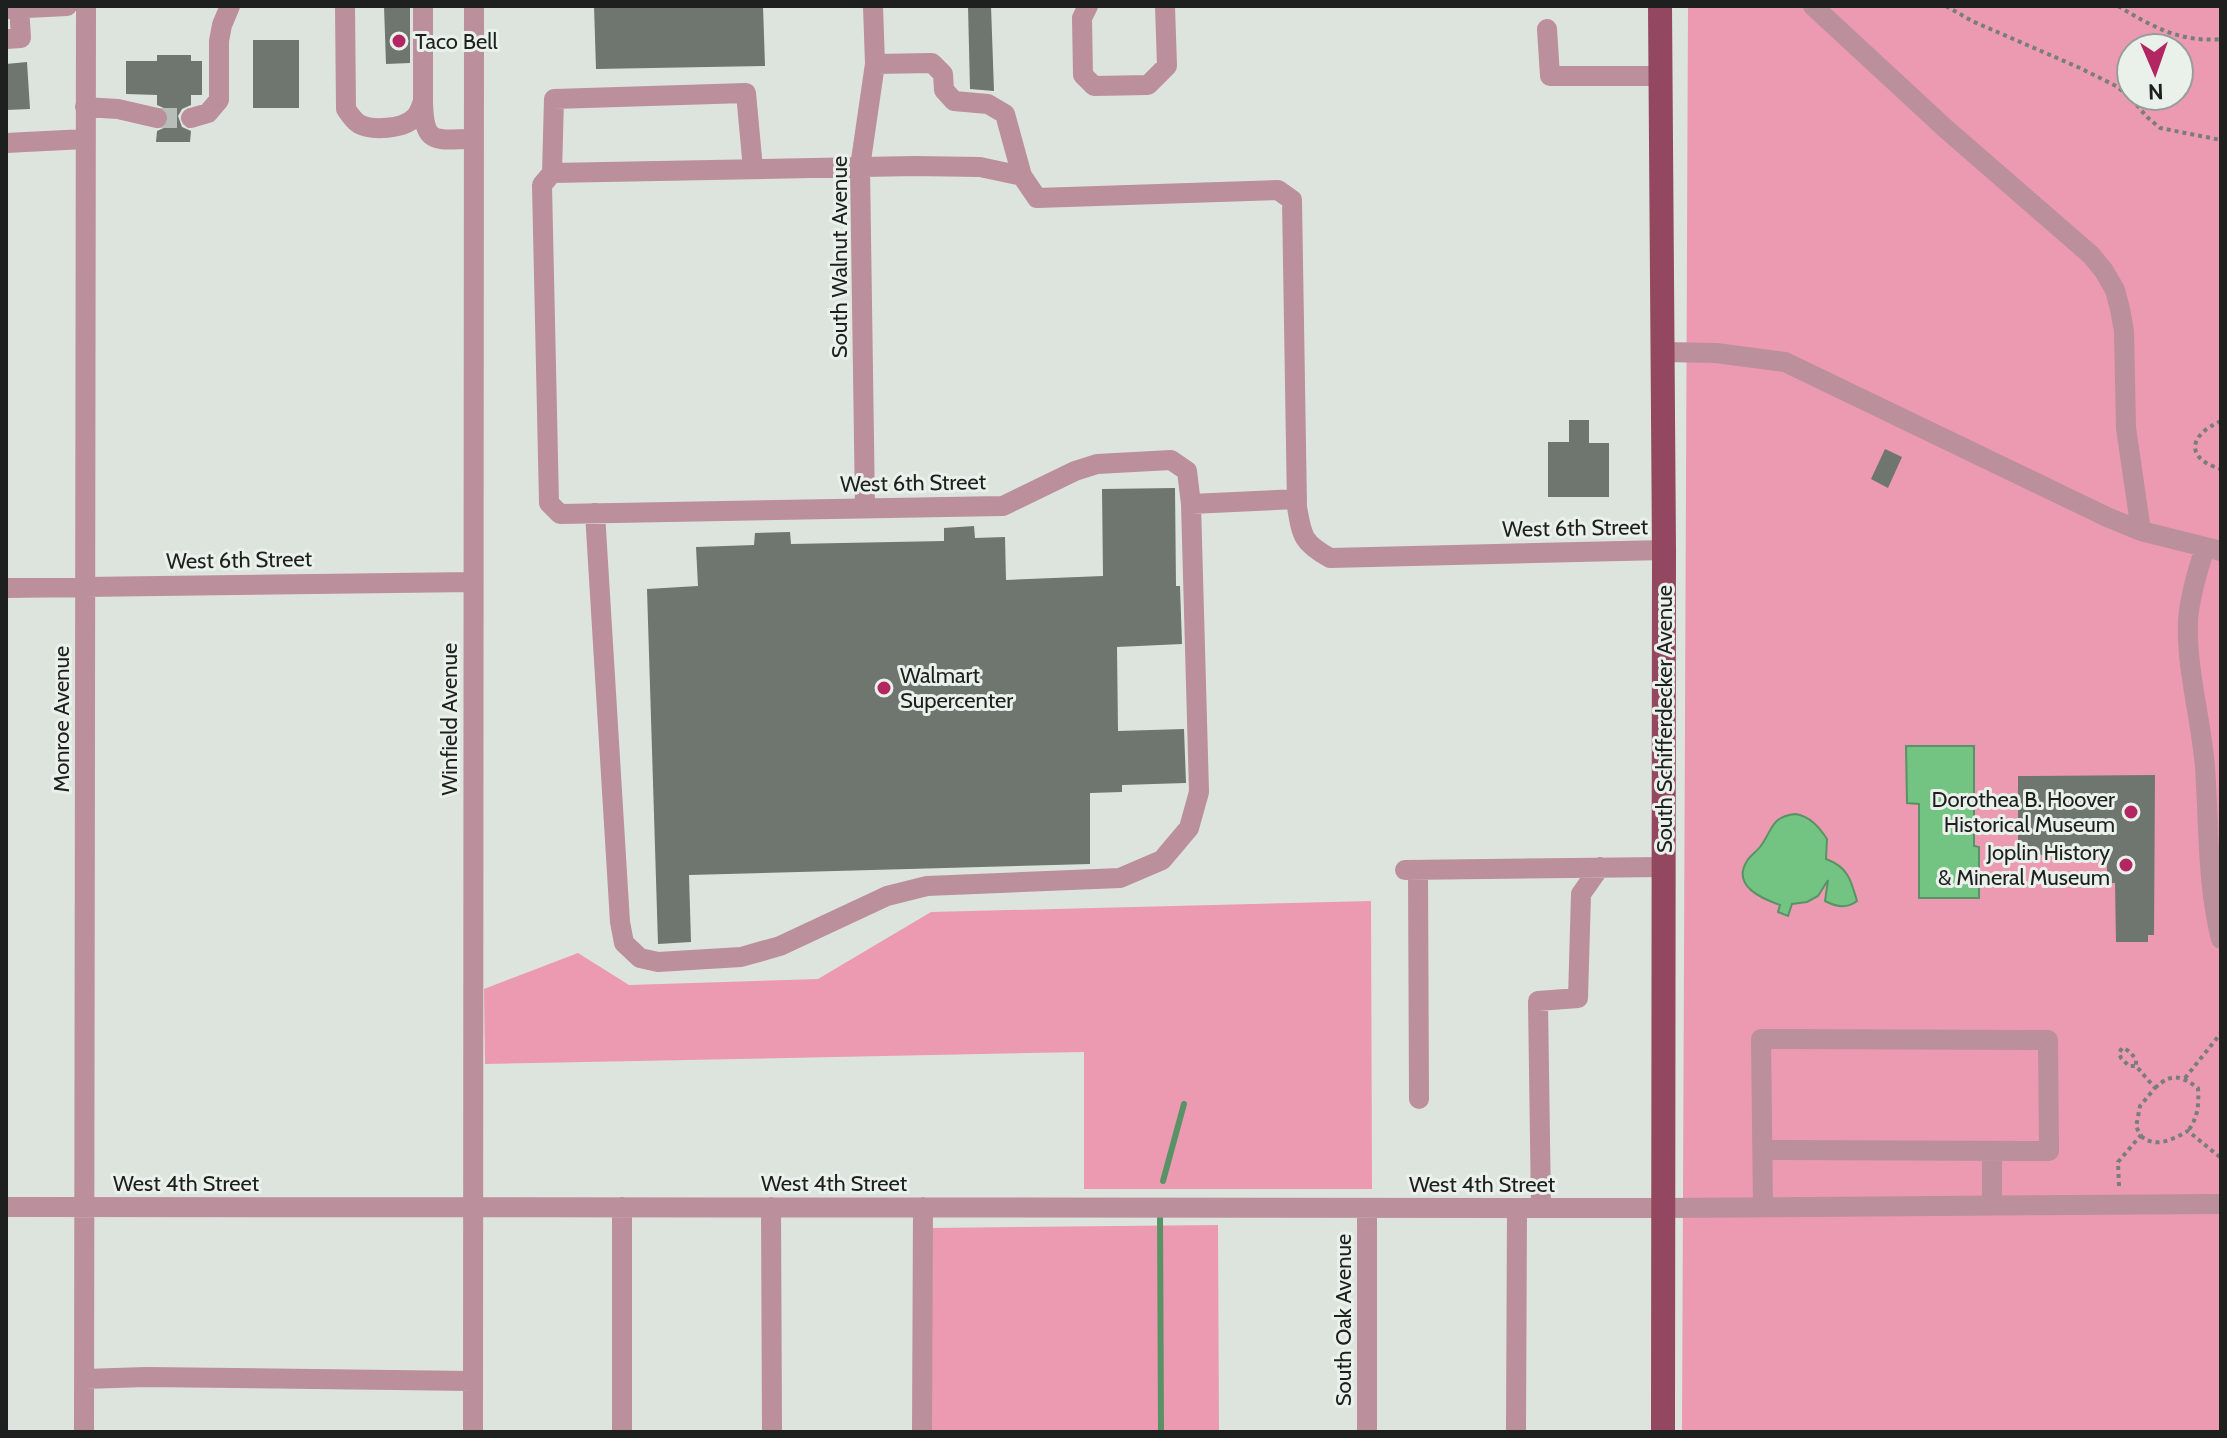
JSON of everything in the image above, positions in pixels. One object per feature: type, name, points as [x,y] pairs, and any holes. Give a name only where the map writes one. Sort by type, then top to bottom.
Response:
[{"type":"main road","name":"South Schifferdecker Avenue","points":[[1661,8],[1664,352],[1663,1432]]},
{"type":"street","points":[[6,39],[21,38],[15,8],[67,6]]},
{"type":"street","name":"Monroe Avenue","points":[[84,1432],[86,6]]},
{"type":"street","points":[[191,118],[208,113],[219,100],[219,41],[230,6]]},
{"type":"street","points":[[345,6],[346,109],[353,120],[362,126],[403,125],[414,119],[423,101]]},
{"type":"street","points":[[423,6],[424,123],[428,133],[436,139],[474,139]]},
{"type":"street","name":"Winfield Avenue","points":[[473,1432],[474,6]]},
{"type":"street","name":"South Walnut Avenue","points":[[865,508],[860,167],[875,64],[873,6]]},
{"type":"street","points":[[1088,6],[1082,18],[1083,75],[1094,86],[1148,85],[1167,66],[1165,6]]},
{"type":"street","points":[[1083,66],[1101,76],[1140,75],[1157,57],[1154,6]]},
{"type":"street","points":[[1813,6],[1946,129],[2091,255],[2104,271],[2115,290],[2124,331],[2126,428],[2141,531]]},
{"type":"street","points":[[1547,29],[1550,76],[1661,76]]},
{"type":"street","points":[[753,169],[746,93],[554,99],[552,173],[980,167],[1022,176],[1005,114],[988,104],[954,101],[944,90],[943,74],[932,63],[875,64]]},
{"type":"street","points":[[85,107],[118,109],[157,118]]},
{"type":"street","points":[[6,143],[85,139]]},
{"type":"street","name":"West 6th Street","points":[[552,173],[542,185],[549,503],[560,514],[595,513],[865,508],[1003,506],[1075,471],[1097,464],[1171,460],[1187,471],[1191,504],[1199,792],[1189,828],[1162,860],[1120,878],[927,886],[887,896],[780,946],[741,957],[658,962],[640,958],[624,943],[620,922],[595,513]]},
{"type":"street","name":"West 6th Street","points":[[1022,176],[1037,198],[1278,190],[1292,200],[1297,499],[1301,533],[1312,548],[1330,558],[1664,550]]},
{"type":"street","points":[[1664,352],[1716,353],[1785,362],[2107,517],[2141,531],[2213,550],[2192,589],[2188,650],[2201,733],[2213,892],[2221,939]]},
{"type":"street","points":[[1191,504],[1297,499]]},
{"type":"street","name":"West 6th Street","points":[[6,588],[473,582]]},
{"type":"street","points":[[1541,1208],[1538,1001],[1578,998],[1581,894],[1600,867]]},
{"type":"street","points":[[1419,1099],[1411,870],[1664,867]]},
{"type":"street","points":[[1762,1150],[2049,1151],[2048,1040],[1761,1039],[1762,1150],[1763,1207]]},
{"type":"street","points":[[1992,1151],[1992,1205]]},
{"type":"street","name":"West 4th Street","points":[[6,1207],[1662,1208],[2221,1204]]},
{"type":"street","points":[[622,1207],[622,1432]]},
{"type":"street","points":[[771,1207],[772,1432]]},
{"type":"street","points":[[922,1432],[923,1207]]},
{"type":"street","name":"South Oak Avenue","points":[[1367,1208],[1367,1432]]},
{"type":"street","points":[[1516,1432],[1517,1208]]},
{"type":"street","points":[[84,1379],[473,1381]]},
{"type":"path","points":[[1946,6],[1972,21],[2116,86],[2160,128],[2221,140]]},
{"type":"path","points":[[2118,6],[2146,23],[2184,38],[2221,39]]},
{"type":"path","points":[[2221,421],[2199,434],[2195,445],[2201,461],[2221,469]]},
{"type":"path","points":[[2185,1078],[2221,1033]]},
{"type":"path","points":[[2136,1066],[2129,1066],[2121,1058],[2119,1053],[2122,1048],[2128,1049],[2136,1060],[2136,1066],[2155,1088]]},
{"type":"path","points":[[2173,1077],[2185,1078],[2198,1088],[2196,1120],[2188,1131],[2171,1140],[2148,1142],[2136,1127],[2140,1106],[2162,1082],[2173,1077]]},
{"type":"path","points":[[2188,1131],[2221,1158]]},
{"type":"path","points":[[2120,1205],[2118,1162],[2141,1135]]},
{"type":"shaded area","points":[[1688,6],[2221,6],[2221,1432],[1682,1432]]},
{"type":"shaded area","points":[[1906,746],[1974,746],[1974,846],[1979,847],[1979,898],[1919,898],[1919,804],[1907,803]]},
{"type":"shaded area","points":[[1795,814],[1810,820],[1827,839],[1826,859],[1848,875],[1857,901],[1841,906],[1825,901],[1828,880],[1818,896],[1807,902],[1792,904],[1788,916],[1778,912],[1780,905],[1758,895],[1746,884],[1743,870],[1748,859],[1760,847],[1776,821]]},
{"type":"shaded area","points":[[1371,901],[1372,1189],[1084,1189],[1084,1052],[485,1064],[484,989],[578,953],[629,985],[818,979],[931,912]]},
{"type":"shaded area","points":[[1218,1225],[1219,1432],[930,1432],[931,1228]]},
{"type":"building","name":"Taco Bell","points":[[384,6],[410,6],[410,63],[386,64]]},
{"type":"building","points":[[594,6],[763,6],[765,66],[596,69]]},
{"type":"building","points":[[968,6],[991,6],[994,91],[970,89]]},
{"type":"building","points":[[253,40],[299,40],[299,108],[253,108]]},
{"type":"building","points":[[157,55],[191,55],[191,61],[202,61],[202,95],[191,95],[191,105],[182,109],[178,116],[182,127],[191,131],[190,142],[156,142],[157,131],[166,127],[170,115],[157,105],[157,95],[126,94],[126,61],[157,61]]},
{"type":"building","points":[[27,62],[30,109],[6,110],[6,64]]},
{"type":"building","points":[[1569,420],[1589,420],[1589,443],[1609,443],[1609,497],[1548,497],[1548,442],[1569,442]]},
{"type":"building","points":[[1885,449],[1902,457],[1888,488],[1871,479]]},
{"type":"building","name":"Walmart Supercenter","points":[[1175,488],[1176,586],[1180,586],[1182,644],[1117,647],[1118,731],[1184,729],[1186,783],[1122,785],[1122,792],[1090,793],[1090,864],[689,875],[691,942],[658,944],[647,589],[698,586],[696,547],[754,545],[755,533],[790,532],[791,544],[944,541],[944,528],[974,526],[975,538],[1005,537],[1006,580],[1103,576],[1102,489]]},
{"type":"building","name":"Joplin History & Mineral Museum","points":[[2155,775],[2154,935],[2148,935],[2148,942],[2116,942],[2115,883],[2107,883],[2107,855],[2018,855],[2018,776]]},
{"type":"waterway","points":[[1163,1181],[1184,1104]]},
{"type":"waterway","points":[[1160,1211],[1161,1432]]},
{"type":"tunnel","points":[[157,118],[191,118]]},
{"type":"place","name":"Taco Bell","points":[[399,41]]},
{"type":"place","name":"Walmart Supercenter","points":[[884,688]]},
{"type":"place","name":"Dorothea B. Hoover Historical Museum","points":[[2131,812]]},
{"type":"place","name":"Joplin History & Mineral Museum","points":[[2126,865]]}]
